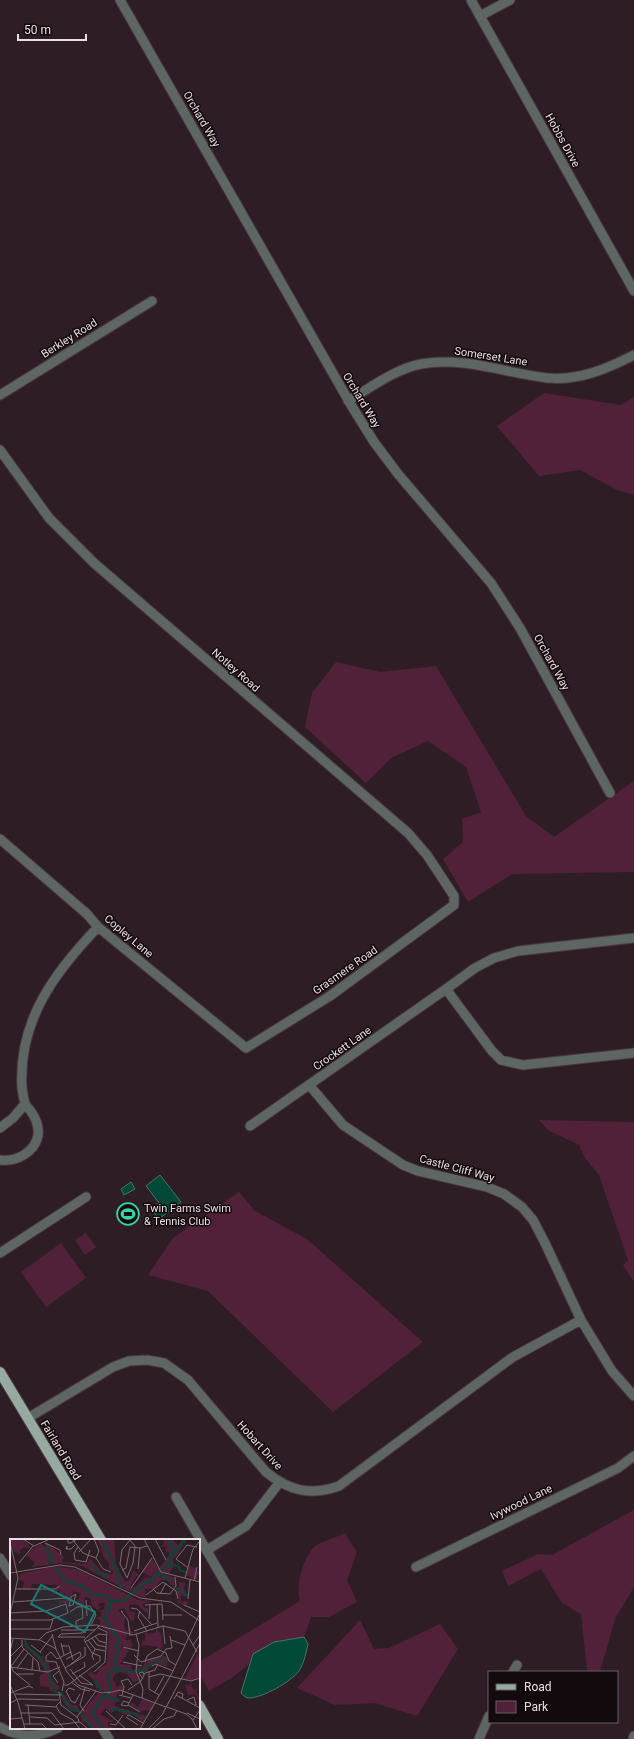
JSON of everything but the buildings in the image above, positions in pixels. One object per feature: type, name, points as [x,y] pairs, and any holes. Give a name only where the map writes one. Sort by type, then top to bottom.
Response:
[{"type":"main road","name":"Fairland Road","points":[[0,1372],[100,1539]]},
{"type":"main road","points":[[200,1707],[218,1739]]},
{"type":"street","name":"Orchard Way","points":[[120,0],[348,401],[374,442],[398,474],[491,583],[520,628],[610,793]]},
{"type":"street","name":"Hobbs Drive","points":[[471,0],[634,291]]},
{"type":"street","points":[[480,16],[510,0]]},
{"type":"street","name":"Berkley Road","points":[[0,395],[152,301]]},
{"type":"street","name":"Somerset Lane","points":[[348,401],[397,373],[420,364],[447,361],[486,366],[548,378],[569,377],[592,373],[616,365],[634,355]]},
{"type":"street","name":"Notley Road","points":[[0,450],[49,518],[94,563],[408,833],[427,855],[454,896],[454,905]]},
{"type":"street","name":"Copley Lane","points":[[0,839],[87,914],[98,927],[246,1048]]},
{"type":"street","name":"Grasmere Road","points":[[246,1048],[330,996],[454,905]]},
{"type":"street","points":[[0,1160],[16,1159],[25,1155],[33,1147],[38,1136],[38,1125],[32,1113],[25,1104],[22,1089],[22,1060],[32,1021],[41,999],[57,974],[72,954],[98,927]]},
{"type":"street","name":"Crockett Lane","points":[[250,1126],[310,1086],[475,968],[494,958],[518,952],[634,938]]},
{"type":"street","points":[[446,989],[492,1051],[501,1060],[523,1066],[634,1053]]},
{"type":"street","name":"Castle Cliff Way","points":[[310,1086],[343,1125],[403,1165],[418,1171],[487,1187],[504,1194],[522,1207],[533,1220],[545,1243],[580,1320],[612,1371],[634,1396]]},
{"type":"street","points":[[0,1128],[13,1118],[25,1104]]},
{"type":"street","points":[[0,1253],[86,1197]]},
{"type":"street","name":"Hobart Drive","points":[[28,1418],[113,1367],[128,1361],[147,1360],[164,1363],[188,1380],[266,1472],[279,1483],[294,1489],[326,1491],[339,1486],[513,1357],[580,1320]]},
{"type":"street","name":"Ivywood Lane","points":[[416,1568],[618,1468],[634,1456]]},
{"type":"street","points":[[207,1550],[246,1526],[279,1483]]},
{"type":"street","points":[[176,1496],[234,1598]]},
{"type":"street","points":[[0,1558],[10,1574]]},
{"type":"street","points":[[479,1739],[488,1718]]},
{"type":"street","points":[[0,1727],[20,1735],[46,1734],[56,1729]]},
{"type":"street","points":[[103,1729],[109,1739]]},
{"type":"green space","points":[[544,393],[621,405],[634,397],[634,495],[617,490],[580,470],[539,476],[497,426]]},
{"type":"green space","points":[[336,662],[380,672],[436,666],[526,816],[554,837],[634,781],[634,872],[512,874],[468,902],[443,859],[463,842],[462,819],[481,812],[466,767],[428,741],[391,758],[366,783],[305,727],[312,693]]},
{"type":"green space","points":[[539,1120],[634,1122],[634,1282],[623,1265],[628,1260],[599,1175],[585,1158],[579,1145],[548,1130]]},
{"type":"green space","points":[[239,1192],[255,1211],[307,1239],[423,1342],[333,1412],[208,1291],[148,1275],[173,1238]]},
{"type":"green space","points":[[86,1233],[96,1247],[85,1255],[75,1240]]},
{"type":"green space","points":[[61,1243],[86,1278],[46,1307],[21,1272]]},
{"type":"green space","points":[[634,1510],[634,1587],[615,1619],[600,1671],[586,1671],[581,1614],[562,1603],[541,1569],[508,1586],[502,1571],[538,1554],[552,1555]]},
{"type":"green space","points":[[345,1533],[357,1552],[347,1580],[357,1602],[329,1617],[311,1617],[304,1637],[274,1642],[253,1654],[249,1664],[233,1677],[209,1691],[200,1676],[200,1661],[300,1601],[299,1580],[303,1565],[314,1547],[324,1541]]},
{"type":"green space","points":[[360,1620],[374,1649],[389,1648],[440,1624],[458,1649],[417,1716],[375,1703],[335,1705],[297,1688]]},
{"type":"shaded area","points":[[160,1175],[181,1202],[159,1219],[151,1209],[159,1203],[146,1186]]},
{"type":"shaded area","points":[[131,1182],[135,1189],[124,1195],[121,1189]]},
{"type":"shaded area","points":[[304,1637],[308,1644],[304,1661],[299,1671],[290,1680],[255,1697],[248,1698],[241,1693],[253,1654],[274,1642]]},
{"type":"place","name":"Twin Farms Swim & Tennis Club","points":[[128,1214]]}]
